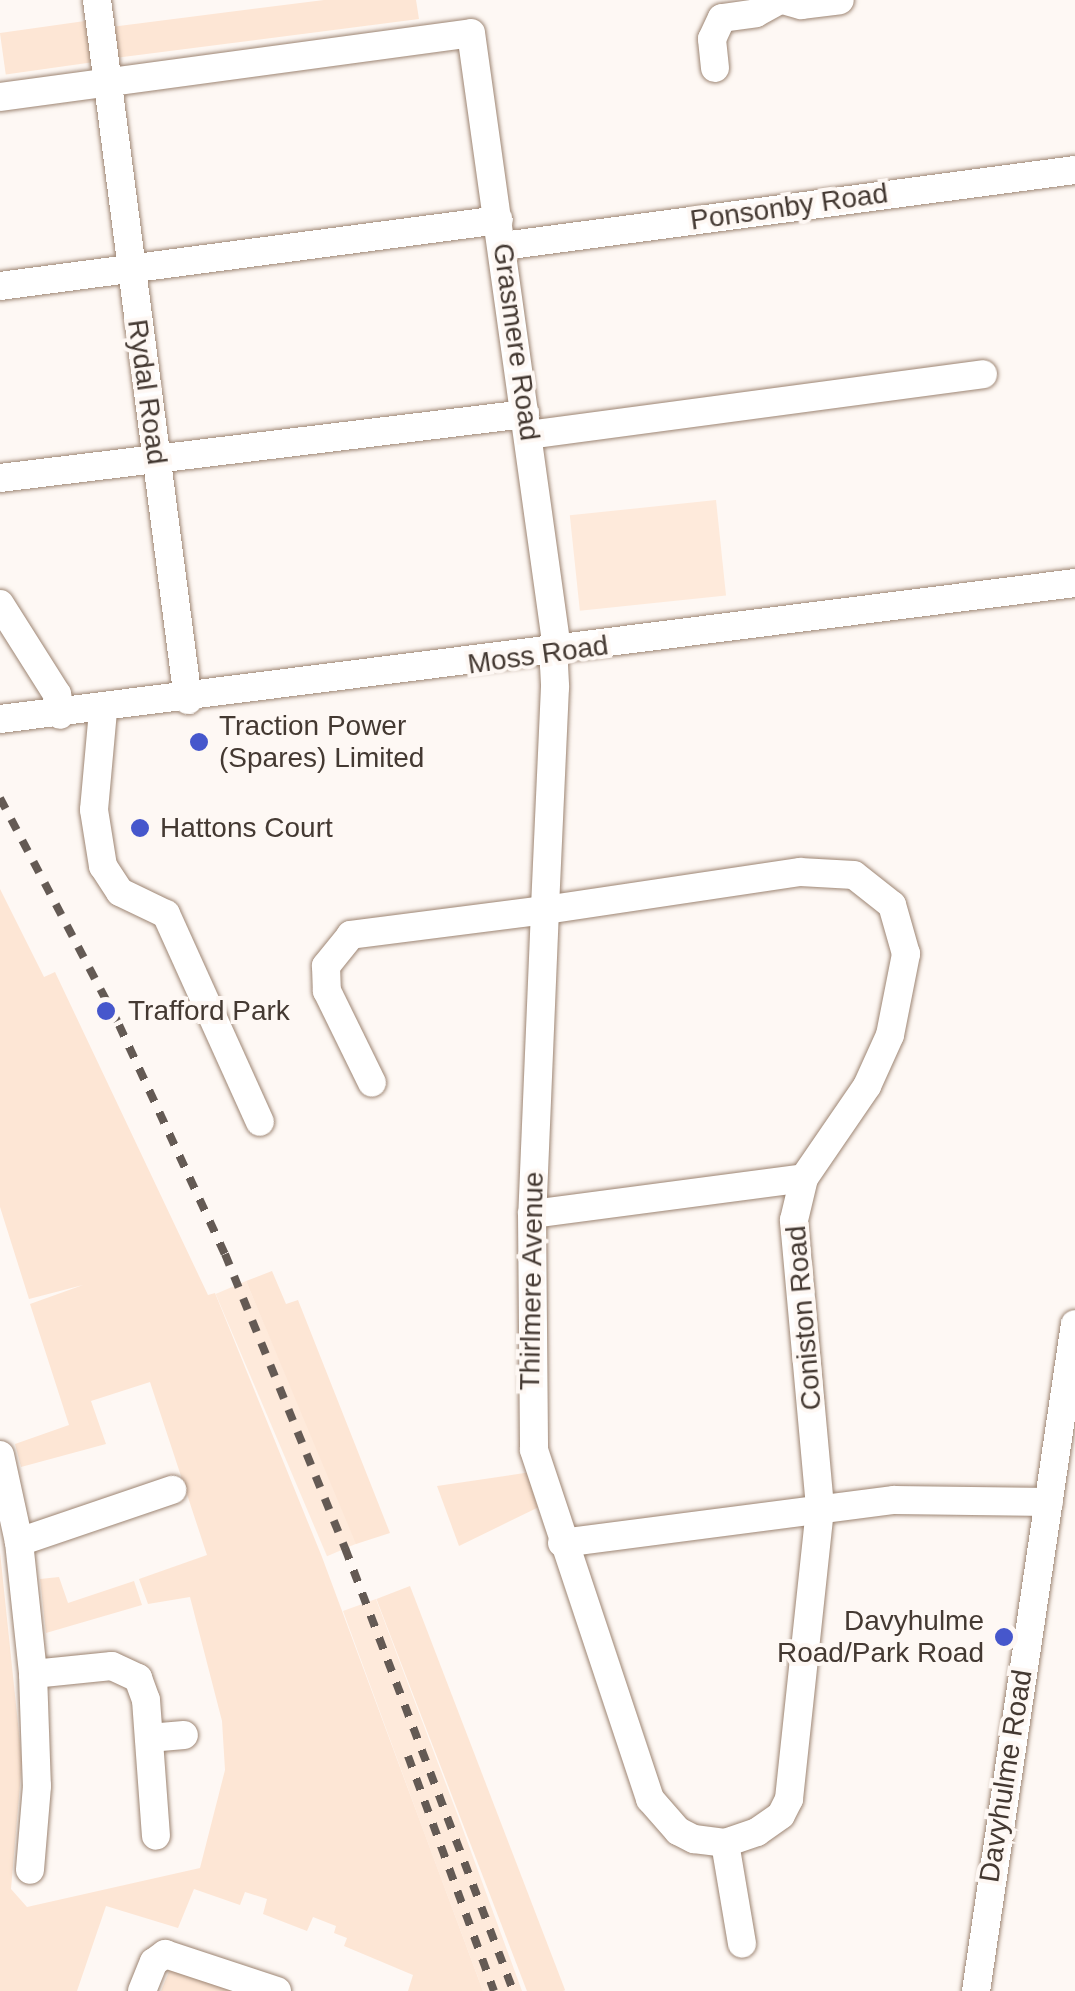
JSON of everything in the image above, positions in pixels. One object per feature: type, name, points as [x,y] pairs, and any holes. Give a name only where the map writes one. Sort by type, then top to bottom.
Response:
[{"type":"street","name":"Rydal Road","points":[[97,0],[188,700]]},
{"type":"street","points":[[715,68],[712,39],[722,18],[756,13],[781,0],[801,6],[840,0]]},
{"type":"street","name":"Grasmere Road","points":[[106,83],[471,33],[555,652]]},
{"type":"street","points":[[0,97],[106,83]]},
{"type":"street","name":"Ponsonby Road","points":[[0,286],[1075,170]]},
{"type":"street","points":[[0,478],[983,374]]},
{"type":"street","name":"Moss Road","points":[[0,719],[104,711],[1075,583]]},
{"type":"street","points":[[0,604],[57,694],[60,715]]},
{"type":"street","name":"Thirlmere Avenue","points":[[555,652],[532,1214],[529,1410],[562,1543],[650,1798],[678,1831],[725,1843]]},
{"type":"street","points":[[104,711],[94,810],[103,866],[120,892],[166,914],[222,1064],[260,1122]]},
{"type":"street","name":"Coniston Road","points":[[372,1083],[327,991],[326,966],[338,945],[351,934],[830,871],[854,875],[892,905],[906,954],[890,1035],[867,1086],[804,1178],[794,1255],[820,1507],[788,1799],[769,1824],[725,1843]]},
{"type":"street","points":[[532,1214],[804,1178]]},
{"type":"street","name":"Davyhulme Road","points":[[974,1988],[1075,1324]]},
{"type":"street","points":[[0,1455],[19,1542],[34,1674],[37,1786],[30,1870]]},
{"type":"street","points":[[19,1542],[134,1489],[172,1490]]},
{"type":"street","points":[[562,1543],[820,1507],[1049,1502]]},
{"type":"street","points":[[34,1674],[112,1666],[130,1671],[143,1689],[156,1836]]},
{"type":"street","points":[[149,1738],[184,1734]]},
{"type":"street","points":[[725,1843],[742,1944]]},
{"type":"street","points":[[142,1991],[154,1962],[166,1954],[277,1991]]},
{"type":"shaded area","points":[[324,0],[416,0],[419,19],[115,58],[111,27]]},
{"type":"shaded area","points":[[92,20],[98,62],[6,75],[0,33]]},
{"type":"shaded area","points":[[716,500],[726,595],[580,611],[570,515]]},
{"type":"shaded area","points":[[0,889],[44,977],[55,972],[208,1295],[215,1293],[322,1557],[483,1991],[408,1991],[413,1975],[344,1946],[347,1938],[334,1933],[336,1926],[313,1917],[307,1931],[263,1914],[267,1899],[245,1892],[240,1905],[194,1889],[178,1928],[106,1906],[77,1991],[0,1991],[0,1552],[22,1762],[11,1889],[27,1907],[200,1868],[225,1770],[222,1721],[190,1597],[148,1604],[139,1579],[207,1555],[150,1382],[91,1401],[106,1444],[21,1467],[15,1444],[69,1425],[30,1304],[83,1285],[29,1299],[0,1207]]},
{"type":"shaded area","points":[[272,1271],[286,1304],[298,1300],[390,1533],[356,1544],[246,1281]]},
{"type":"shaded area","points":[[246,1281],[357,1543],[327,1556],[216,1294]]},
{"type":"shaded area","points":[[531,1472],[541,1506],[459,1546],[437,1486]]},
{"type":"shaded area","points":[[59,1577],[68,1603],[134,1581],[142,1605],[46,1633],[40,1579]]},
{"type":"shaded area","points":[[410,1586],[565,1990],[527,1991],[376,1599]]},
{"type":"shaded area","points":[[376,1599],[522,1991],[483,1991],[343,1611]]},
{"type":"shaded area","points":[[170,1969],[248,1991],[161,1991]]},
{"type":"railway","points":[[0,798],[119,1025],[225,1254],[345,1548],[513,1991]]},
{"type":"railway","points":[[408,1756],[494,1991]]},
{"type":"place","name":"Traction Power (Spares) Limited","points":[[199,742]]},
{"type":"place","name":"Hattons Court","points":[[140,828]]},
{"type":"place","name":"Trafford Park","points":[[106,1011]]},
{"type":"place","name":"Davyhulme Road/Park Road","points":[[1004,1637]]}]
